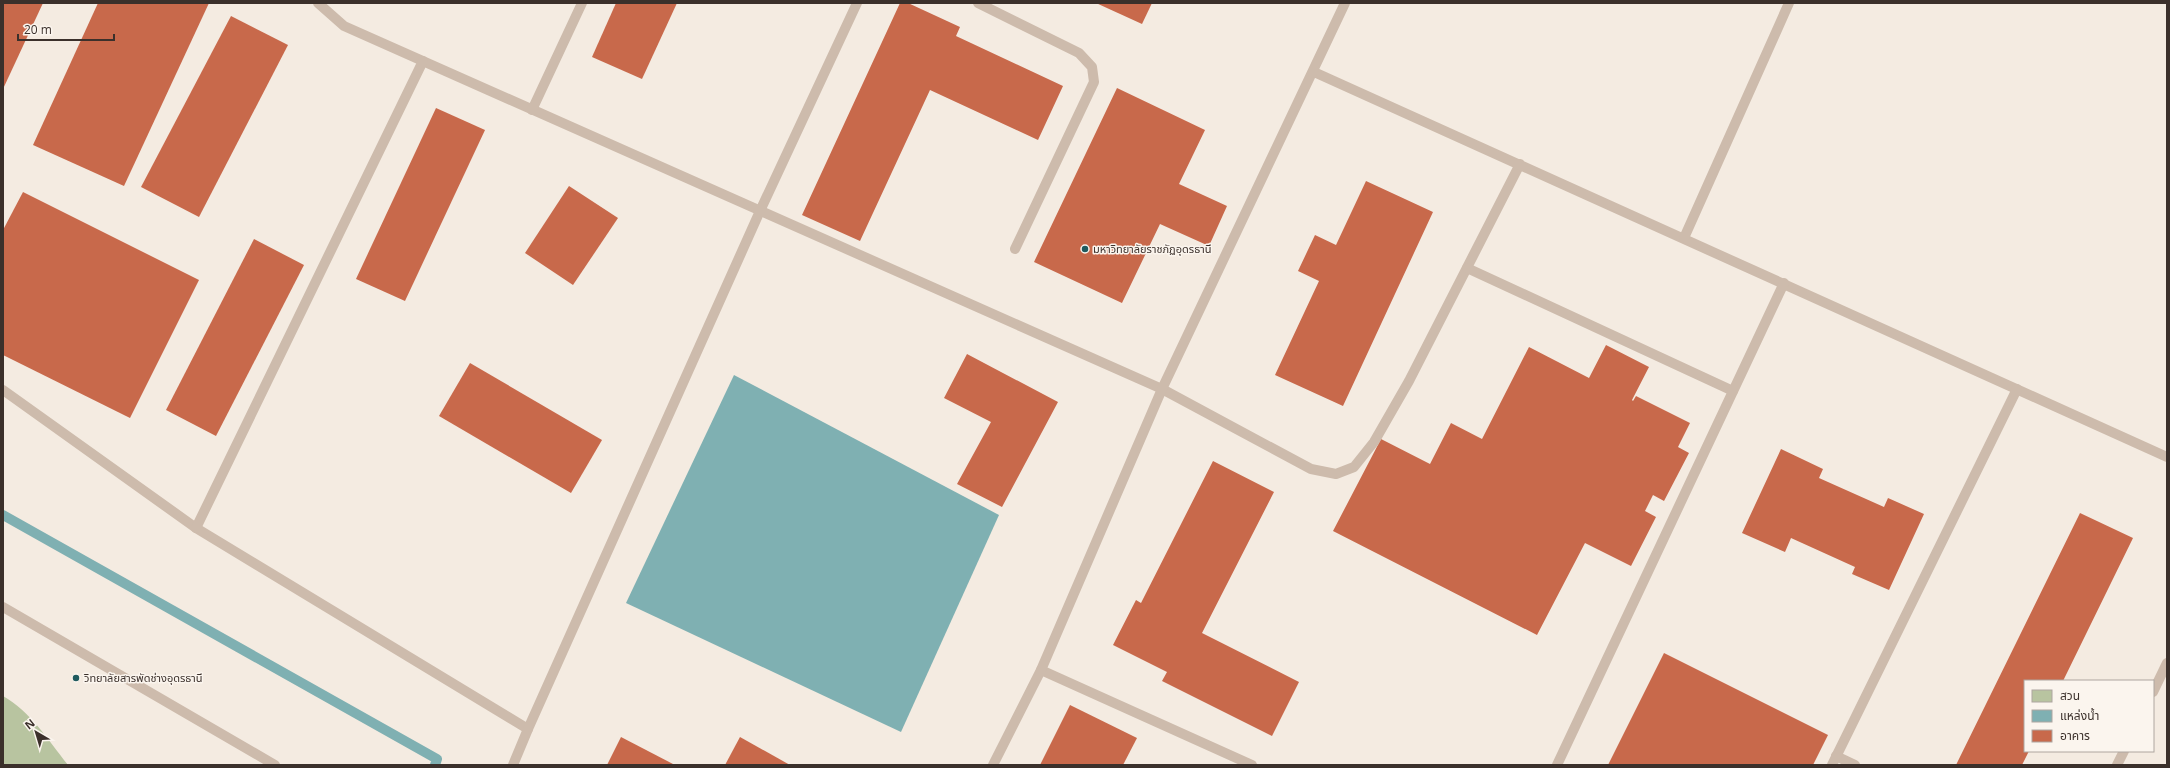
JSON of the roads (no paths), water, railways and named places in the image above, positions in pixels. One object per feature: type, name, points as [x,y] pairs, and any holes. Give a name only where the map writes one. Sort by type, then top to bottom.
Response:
[{"type":"lane","points":[[318,3],[344,26],[1162,389],[1311,469],[1336,474],[1354,467],[1374,442],[1409,381],[1520,164]]},
{"type":"lane","points":[[532,110],[582,3]]},
{"type":"lane","points":[[514,765],[528,729],[760,211],[858,3]]},
{"type":"lane","points":[[978,3],[1079,53],[1092,67],[1094,82],[1015,249]]},
{"type":"lane","points":[[993,765],[1041,670],[1162,389],[1314,72],[1345,3]]},
{"type":"lane","points":[[1684,238],[1789,3]]},
{"type":"lane","points":[[196,528],[423,61]]},
{"type":"lane","points":[[1314,72],[2167,457]]},
{"type":"lane","points":[[1467,268],[1733,391]]},
{"type":"lane","points":[[1557,765],[1784,283]]},
{"type":"lane","points":[[1855,765],[1834,760],[2017,389]]},
{"type":"lane","points":[[3,390],[196,528],[528,729]]},
{"type":"lane","points":[[3,607],[275,765]]},
{"type":"lane","points":[[2154,690],[2167,663]]},
{"type":"lane","points":[[1041,670],[1252,765]]},
{"type":"lane","points":[[2117,765],[2124,752]]},
{"type":"water","points":[[734,375],[999,515],[901,732],[626,603]]},
{"type":"waterway","points":[[3,515],[437,759],[435,765]]},
{"type":"place","name":"มหาวิทยาลัยราชภัฏอุดรธานี","points":[[1085,249]]},
{"type":"place","name":"วิทยาลัยสารพัดช่างอุดรธานี","points":[[76,678]]}]
